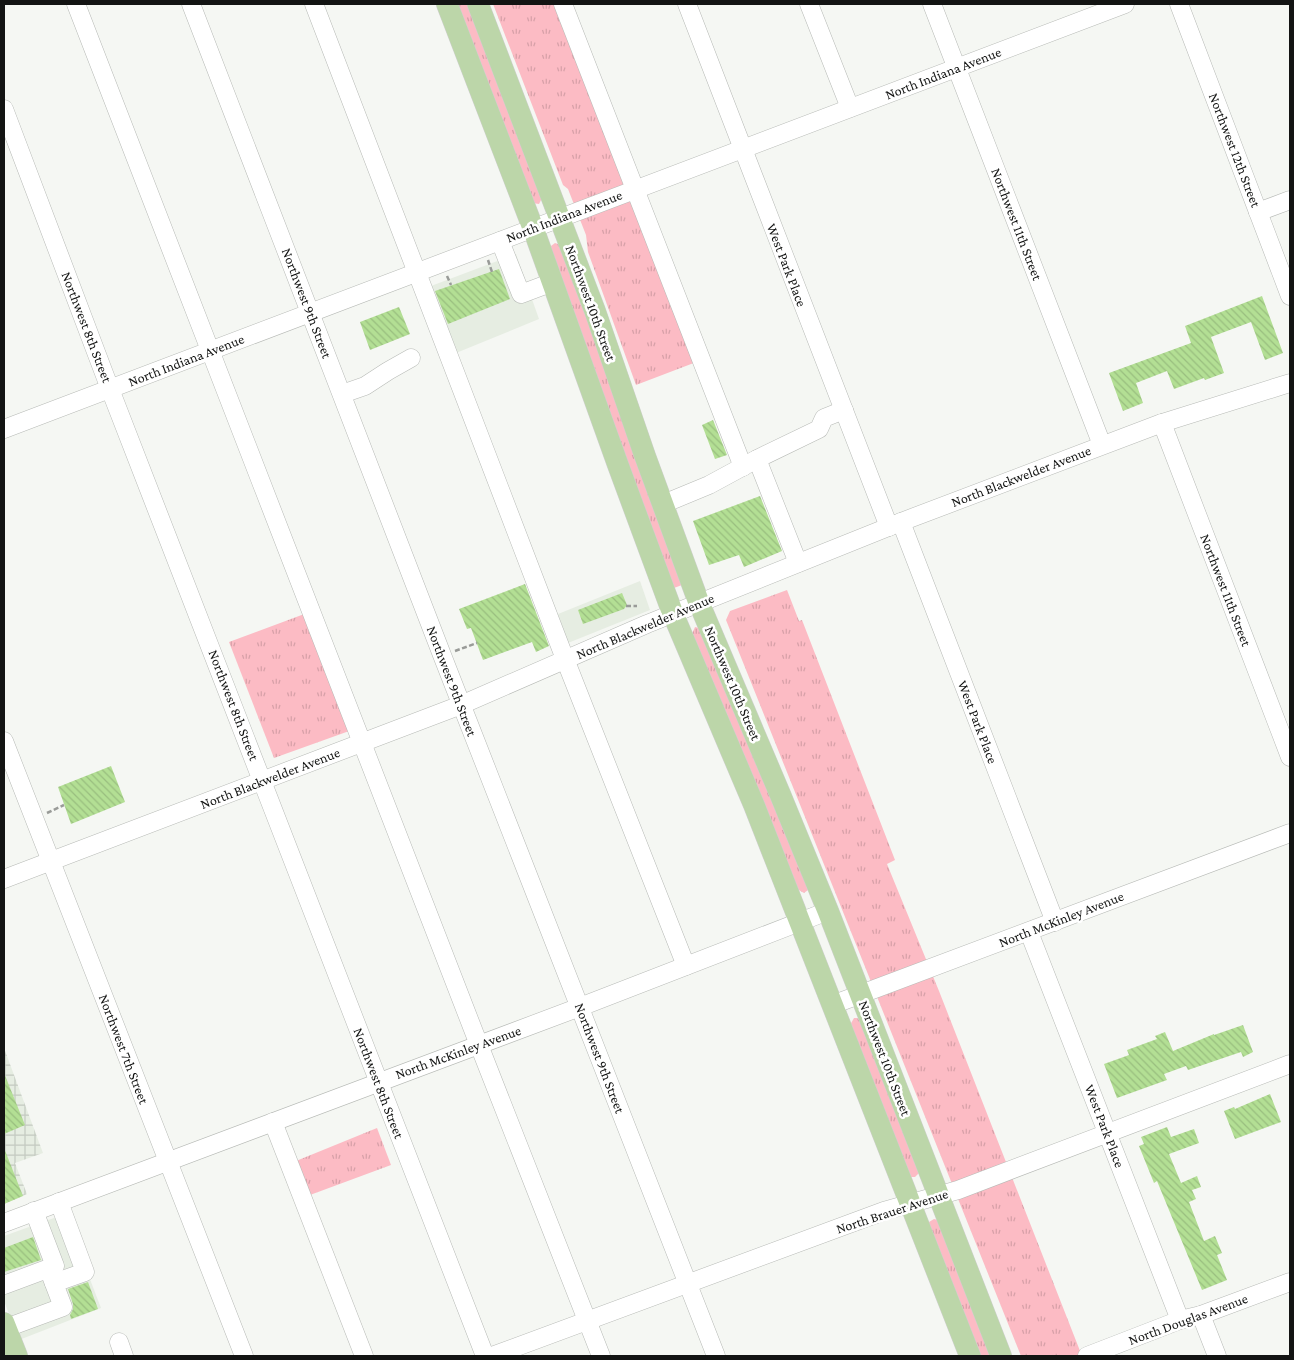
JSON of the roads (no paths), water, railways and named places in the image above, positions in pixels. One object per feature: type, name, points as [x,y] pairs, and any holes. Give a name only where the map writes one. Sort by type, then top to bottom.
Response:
[{"type":"main road","name":"Northwest 10th Street","points":[[446,4],[533,228],[673,614],[754,805],[970,1356]]},
{"type":"main road","name":"Northwest 10th Street","points":[[478,4],[561,218],[699,603],[777,785],[828,911],[1002,1356]]},
{"type":"main road","points":[[5,1326],[17,1356]]},
{"type":"street","points":[[76,4],[601,1356]]},
{"type":"street","name":"Northwest 9th Street","points":[[191,4],[461,705],[716,1356]]},
{"type":"street","points":[[314,4],[565,660],[686,966]]},
{"type":"street","points":[[563,4],[634,190],[750,463],[798,563]]},
{"type":"street","name":"West Park Place","points":[[687,4],[844,410],[895,524],[1055,922]]},
{"type":"street","points":[[810,4],[850,108]]},
{"type":"street","name":"Northwest 11th Street","points":[[932,4],[1102,445]]},
{"type":"street","name":"North Indiana Avenue","points":[[4,429],[1125,4]]},
{"type":"street","name":"Northwest 12th Street","points":[[1179,4],[1290,296]]},
{"type":"street","name":"Northwest 8th Street","points":[[4,109],[110,389],[485,1356]]},
{"type":"street","points":[[1258,212],[1290,200]]},
{"type":"street","points":[[500,241],[521,294],[553,282]]},
{"type":"street","points":[[342,394],[365,386],[411,358]]},
{"type":"street","name":"North Blackwelder Avenue","points":[[4,879],[461,705],[699,603],[895,524],[1162,423],[1290,383]]},
{"type":"street","points":[[663,504],[709,486],[750,463],[819,429],[824,418],[844,410]]},
{"type":"street","name":"Northwest 11th Street","points":[[1162,423],[1290,757]]},
{"type":"street","name":"Northwest 7th Street","points":[[4,741],[244,1356]]},
{"type":"street","name":"North McKinley Avenue","points":[[832,1005],[1290,833]]},
{"type":"street","name":"North McKinley Avenue","points":[[4,1223],[580,1007],[828,911]]},
{"type":"street","name":"West Park Place","points":[[1029,932],[1180,1320]]},
{"type":"street","name":"North Brauer Avenue","points":[[492,1356],[884,1211],[958,1190],[1290,1064]]},
{"type":"street","points":[[273,1122],[364,1356]]},
{"type":"street","points":[[4,1286],[51,1276],[85,1272],[59,1202]]},
{"type":"street","points":[[5,1326],[63,1307],[51,1276],[54,1266],[34,1212]]},
{"type":"street","name":"North Douglas Avenue","points":[[1087,1356],[1180,1320],[1201,1315],[1290,1282]]},
{"type":"street","points":[[1201,1315],[1217,1356]]}]
